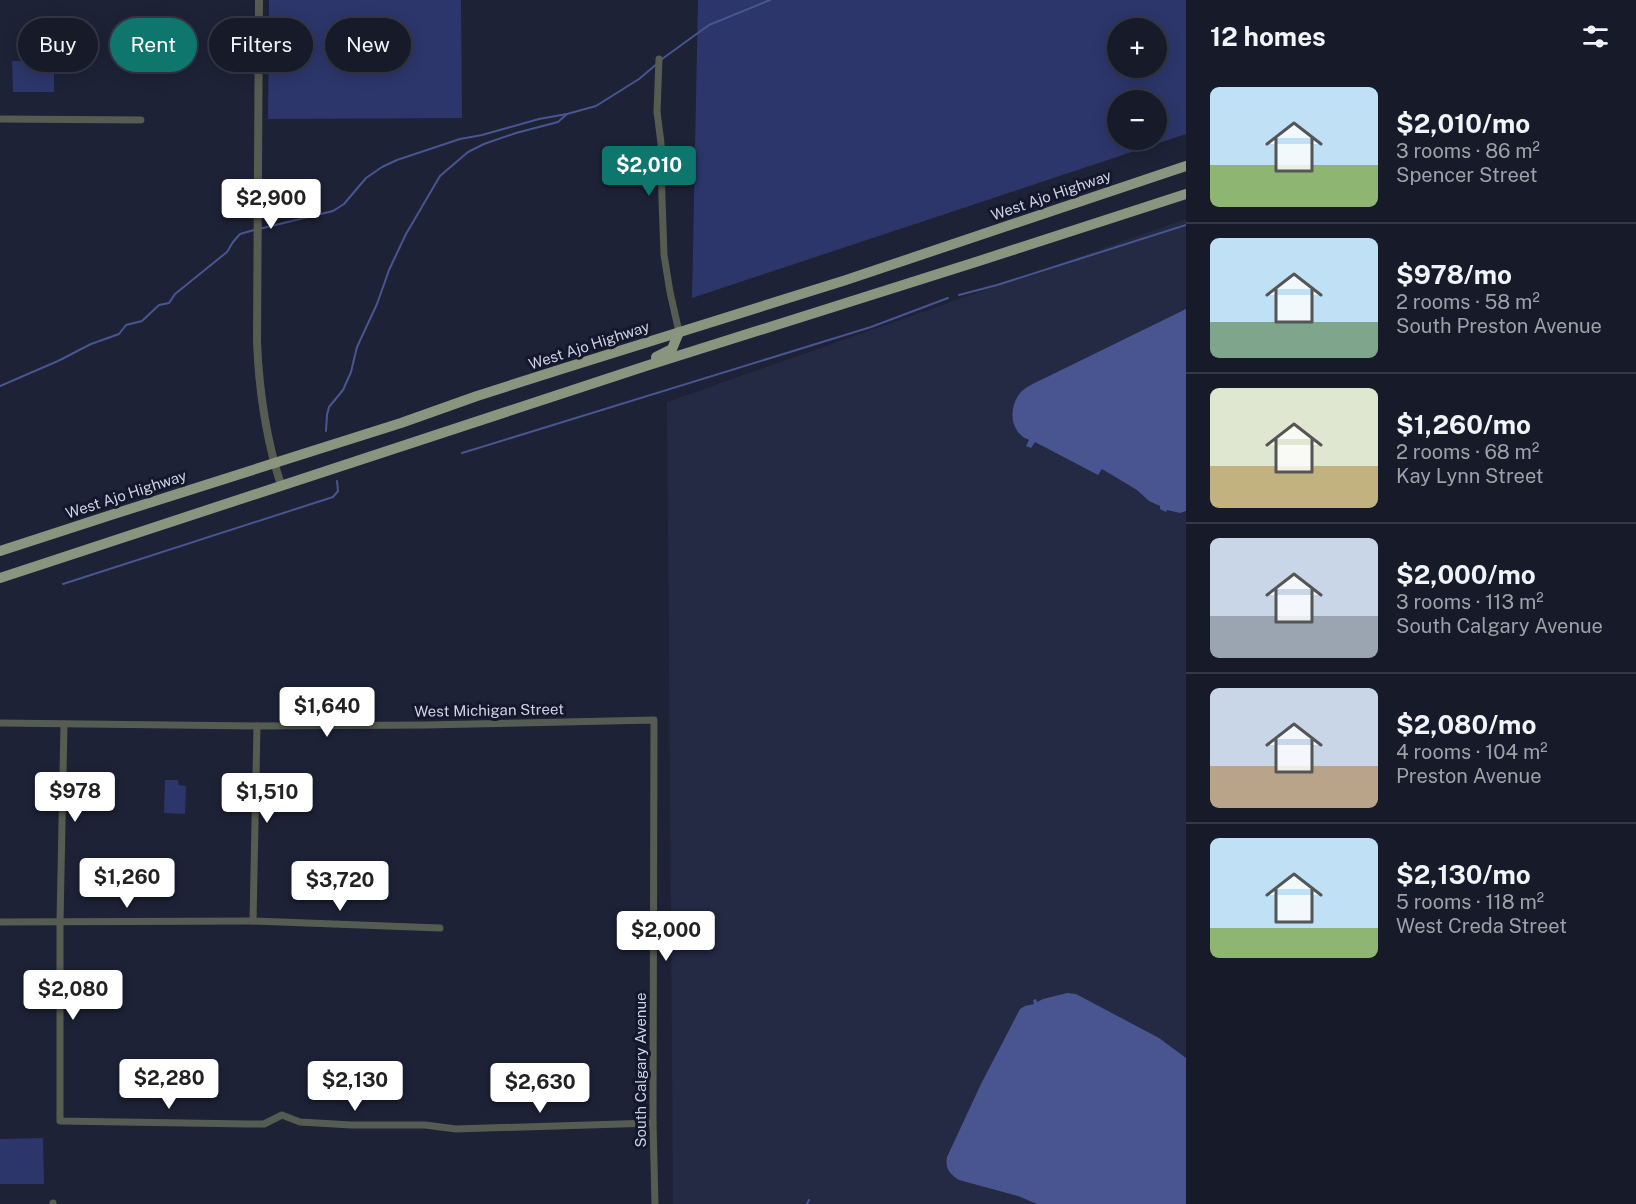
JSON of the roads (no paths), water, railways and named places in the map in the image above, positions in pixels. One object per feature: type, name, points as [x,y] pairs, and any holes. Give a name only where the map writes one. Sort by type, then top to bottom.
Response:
[{"type":"main road","name":"West Ajo Highway","points":[[0,551],[400,423],[477,396],[846,280],[1186,166]]},
{"type":"main road","points":[[0,578],[613,377],[1186,194]]},
{"type":"main road","points":[[613,377],[620,369],[662,356],[672,349],[679,332]]},
{"type":"street","points":[[259,0],[256,342],[271,453],[281,485]]},
{"type":"street","points":[[658,58],[657,112],[662,142],[664,255],[679,332]]},
{"type":"street","points":[[0,119],[141,120]]},
{"type":"street","name":"West Michigan Street","points":[[0,723],[256,726],[654,720]]},
{"type":"street","name":"South Calgary Avenue","points":[[654,720],[653,1123],[655,1204]]},
{"type":"street","points":[[64,724],[60,922],[60,1121],[264,1124],[282,1115],[300,1122],[425,1125],[456,1129],[653,1123]]},
{"type":"street","points":[[253,921],[256,726]]},
{"type":"street","points":[[0,922],[253,921],[440,928]]},
{"type":"waterway","points":[[662,59],[709,25],[770,0]]},
{"type":"waterway","points":[[259,229],[333,211],[344,204],[366,178],[397,160],[460,139],[596,106],[639,79],[658,63]]},
{"type":"waterway","points":[[326,431],[329,407],[343,390],[351,372],[357,347],[377,304],[389,270],[406,234],[440,176],[468,152],[484,144],[558,122],[567,114]]},
{"type":"waterway","points":[[959,295],[1186,225]]},
{"type":"waterway","points":[[0,386],[91,344],[119,334],[126,325],[142,321],[159,305],[169,303],[175,294],[227,252],[240,234],[254,230]]},
{"type":"waterway","points":[[462,453],[871,327],[948,298]]},
{"type":"waterway","points":[[63,584],[333,497],[338,491],[337,481]]},
{"type":"waterway","points":[[807,1204],[809,1200]]}]
